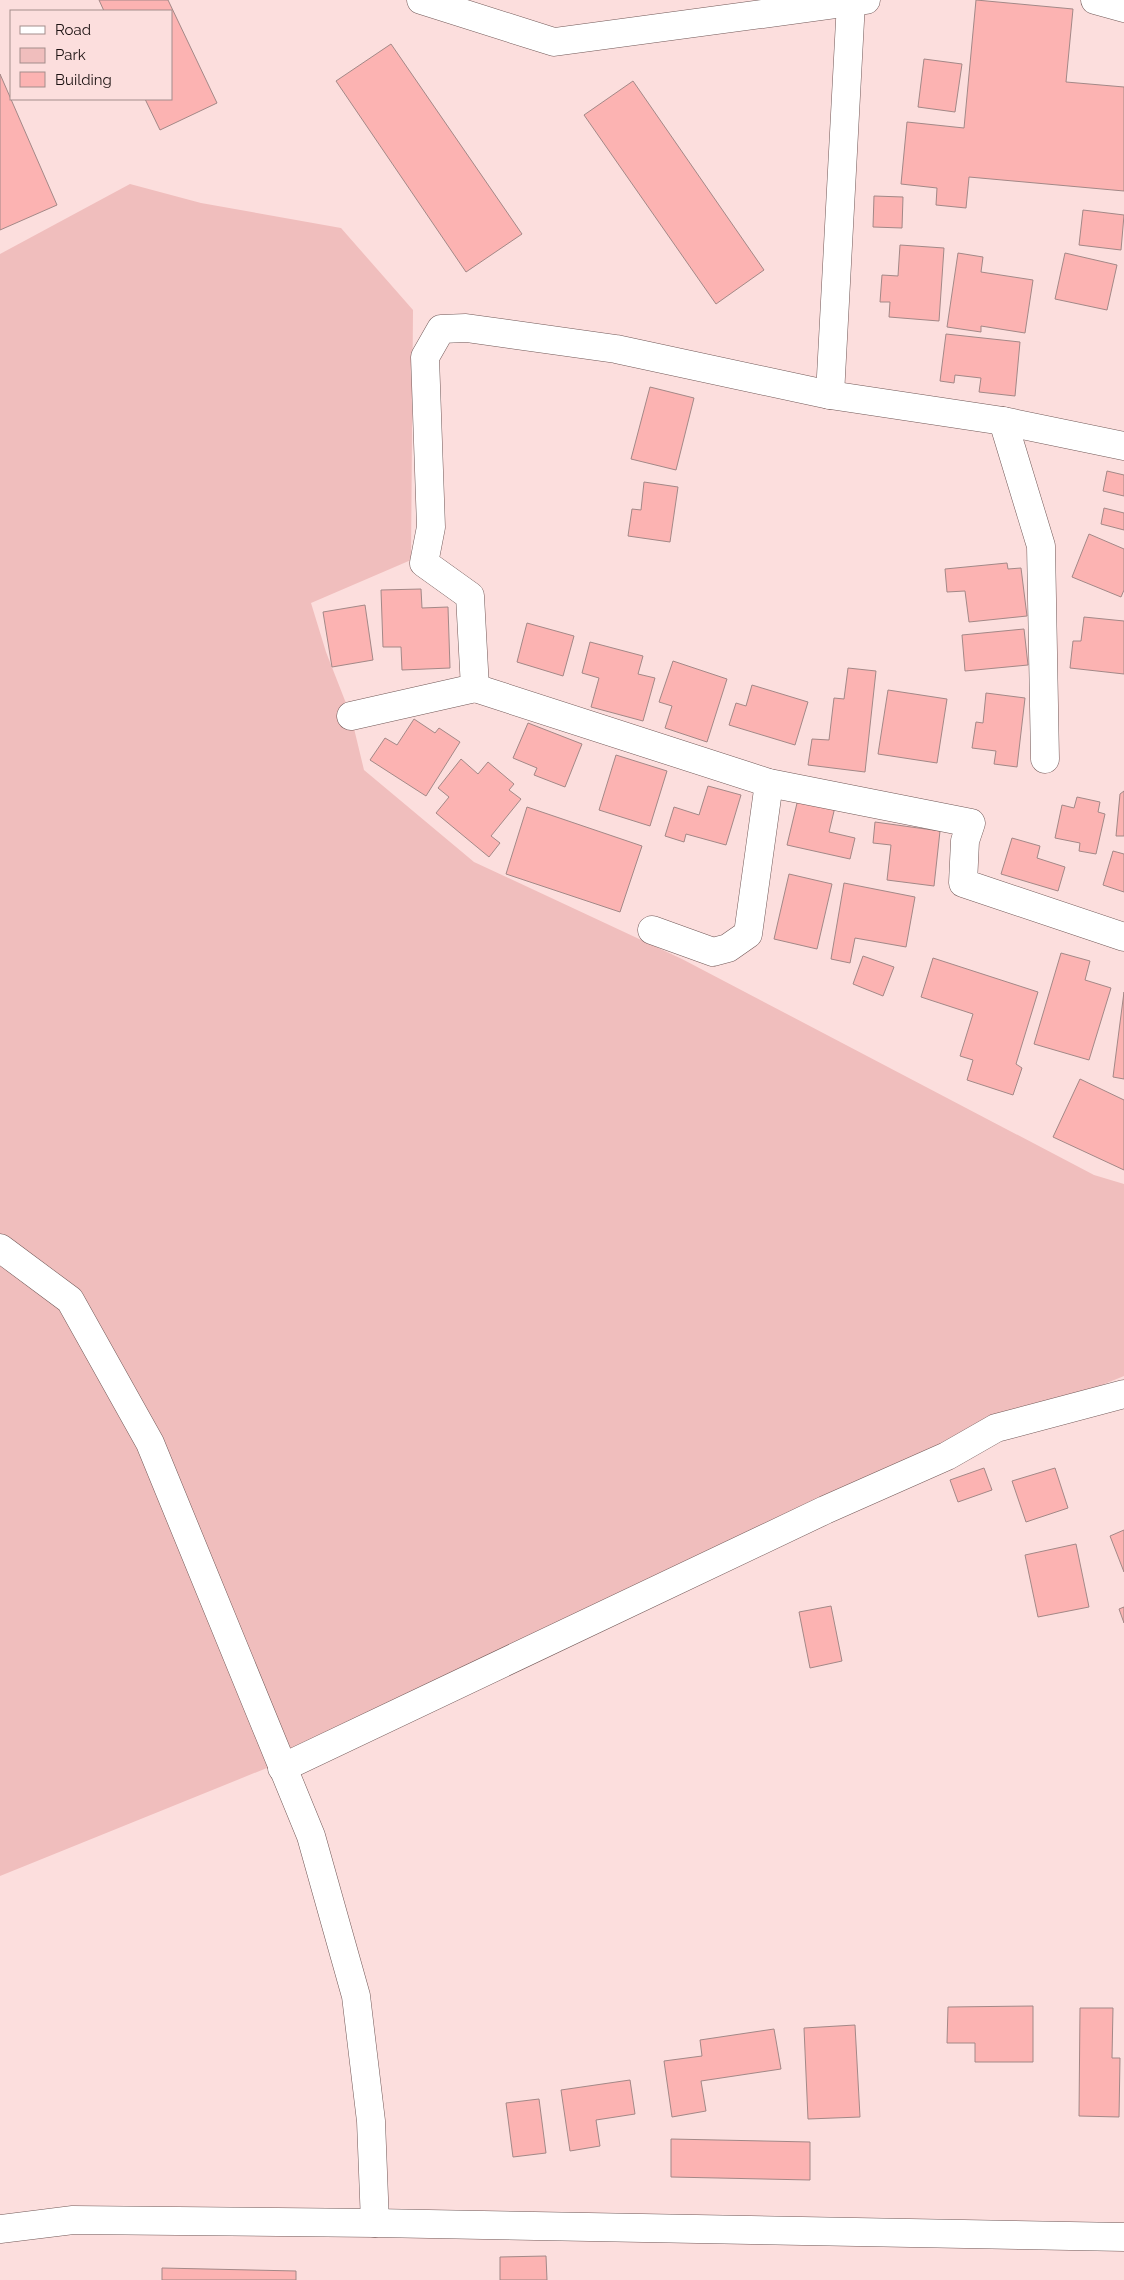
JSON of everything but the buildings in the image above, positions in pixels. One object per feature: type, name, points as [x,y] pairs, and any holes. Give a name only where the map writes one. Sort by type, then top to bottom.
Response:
[{"type":"street","points":[[421,0],[554,42],[822,3],[858,1],[830,395]]},
{"type":"street","points":[[1095,0],[1124,8]]},
{"type":"street","points":[[475,688],[470,596],[424,563],[432,527],[425,357],[441,329],[466,328],[616,349],[830,395],[1003,421],[1124,446]]},
{"type":"street","points":[[1003,421],[1041,546],[1046,760]]},
{"type":"street","points":[[352,716],[475,688],[769,783],[971,823],[965,842],[963,882],[1124,937]]},
{"type":"street","points":[[652,930],[713,952],[728,948],[748,934],[769,783]]},
{"type":"street","points":[[0,1248],[70,1300],[150,1443],[311,1836],[356,1996],[371,2121],[375,2223]]},
{"type":"street","points":[[282,1768],[825,1510],[947,1456],[996,1428],[1124,1394]]},
{"type":"street","points":[[0,2229],[73,2220],[375,2223],[1124,2237]]},
{"type":"green space","points":[[130,184],[201,203],[341,228],[413,310],[411,560],[311,603],[326,652],[351,716],[364,770],[474,862],[682,959],[1094,1175],[1124,1184],[1124,1376],[996,1428],[373,1725],[0,1876],[0,254]]}]
